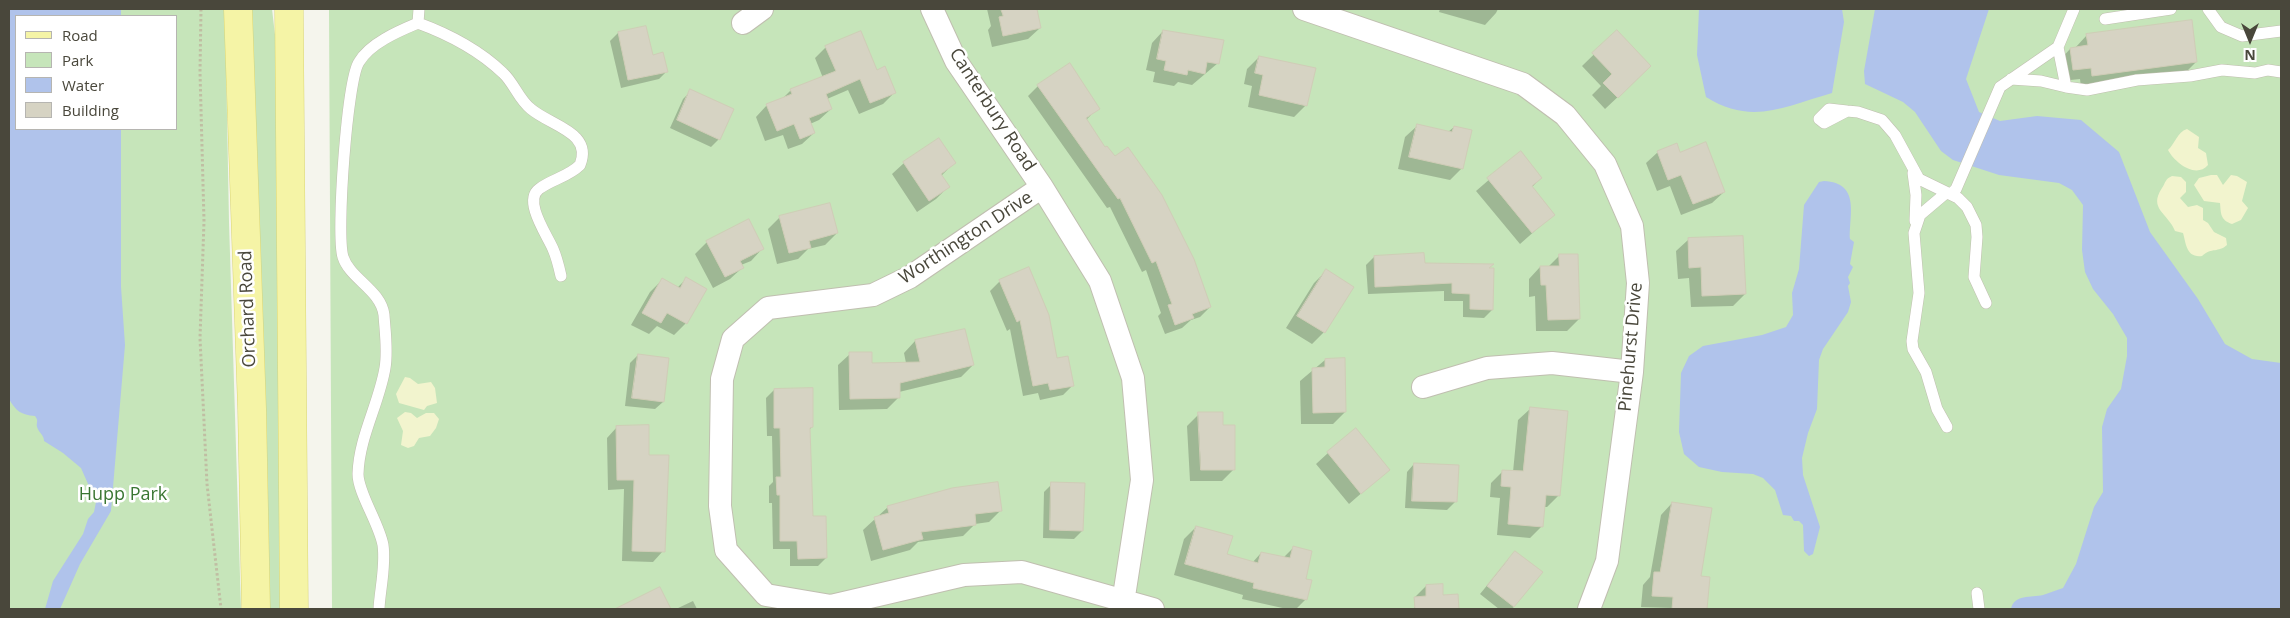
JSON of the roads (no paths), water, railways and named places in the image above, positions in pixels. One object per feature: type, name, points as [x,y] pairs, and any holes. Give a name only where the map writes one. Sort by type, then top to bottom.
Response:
[{"type":"main road","name":"Orchard Road","points":[[238,9],[252,409],[256,609]]},
{"type":"main road","points":[[289,9],[294,609]]},
{"type":"street","points":[[743,22],[762,9]]},
{"type":"street","name":"Canterbury Road","points":[[932,9],[956,61],[1042,187],[1100,280],[1134,378],[1142,480],[1123,605]]},
{"type":"street","name":"Pinehurst Drive","points":[[1304,9],[1522,84],[1565,115],[1605,164],[1632,226],[1638,284],[1632,372],[1607,561],[1589,609]]},
{"type":"street","name":"Worthington Drive","points":[[1042,187],[910,277],[873,295],[768,308],[733,339],[722,379],[720,506],[726,550],[766,595],[831,606],[964,575],[1022,572],[1123,605]]},
{"type":"street","points":[[1424,387],[1496,367],[1552,363],[1632,372]]},
{"type":"street","points":[[1123,605],[1153,609]]},
{"type":"lane","points":[[418,23],[419,9]]},
{"type":"lane","points":[[1914,233],[1920,215],[1946,193],[1952,193],[1960,181],[2000,86],[2058,47],[2074,9]]},
{"type":"lane","points":[[2105,19],[2170,9]]},
{"type":"lane","points":[[2208,9],[2221,27],[2242,36],[2281,31]]},
{"type":"lane","points":[[418,23],[459,41],[474,51],[505,74],[531,109],[578,138],[582,150],[580,165],[564,177],[541,187],[535,192],[533,200],[534,210],[554,252],[560,276]]},
{"type":"lane","points":[[379,609],[383,544],[374,514],[359,481],[358,473],[362,443],[386,365],[383,312],[372,292],[343,258],[340,234],[342,185],[353,82],[358,63],[364,55],[382,42],[418,23]]},
{"type":"lane","points":[[2058,47],[2066,87]]},
{"type":"lane","points":[[2011,79],[2041,81],[2087,90],[2137,80],[2190,76],[2222,70],[2255,73],[2268,70],[2281,72]]},
{"type":"lane","points":[[1847,111],[1858,112],[1882,120],[1895,135],[1919,180],[1958,198],[1972,214],[1977,237],[1974,277],[1986,303]]},
{"type":"lane","points":[[1914,173],[1916,195],[1914,233],[1919,292],[1912,341],[1916,354],[1926,372],[1937,409],[1947,427]]},
{"type":"lane","points":[[1977,593],[1979,609]]},
{"type":"water","points":[[9,9],[121,9],[121,15],[15,15],[15,130],[121,130],[121,287],[125,345],[111,511],[80,564],[60,609],[45,609],[53,581],[83,534],[88,519],[94,512],[96,502],[81,468],[63,453],[44,441],[37,427],[35,416],[19,412],[9,399]]},
{"type":"water","points":[[1699,9],[1842,9],[1844,22],[1832,93],[1784,108],[1754,112],[1723,106],[1706,97],[1697,55]]},
{"type":"water","points":[[1875,9],[1989,9],[1966,79],[1979,112],[2000,121],[2037,116],[2081,120],[2119,152],[2150,232],[2198,299],[2225,344],[2252,359],[2281,363],[2281,609],[2011,609],[2013,604],[2019,599],[2043,595],[2063,588],[2076,564],[2094,507],[2103,492],[2102,427],[2107,409],[2121,389],[2127,356],[2127,338],[2113,314],[2093,289],[2085,272],[2082,250],[2083,205],[2072,190],[2059,183],[1999,175],[1953,160],[1941,151],[1915,112],[1903,102],[1865,84],[1864,71]]},
{"type":"water","points":[[1819,182],[1836,183],[1844,188],[1848,194],[1851,211],[1850,239],[1854,242],[1850,264],[1853,267],[1848,277],[1851,302],[1848,312],[1823,349],[1819,360],[1817,409],[1808,433],[1802,458],[1803,475],[1820,527],[1813,554],[1809,556],[1804,551],[1803,525],[1799,521],[1794,521],[1791,516],[1783,515],[1775,490],[1763,478],[1753,474],[1722,472],[1699,467],[1684,454],[1679,432],[1681,373],[1689,356],[1703,346],[1762,335],[1786,327],[1793,315],[1792,293],[1799,269],[1804,205]]},
{"type":"park label","name":"Hupp Park","points":[[123,495]]}]
